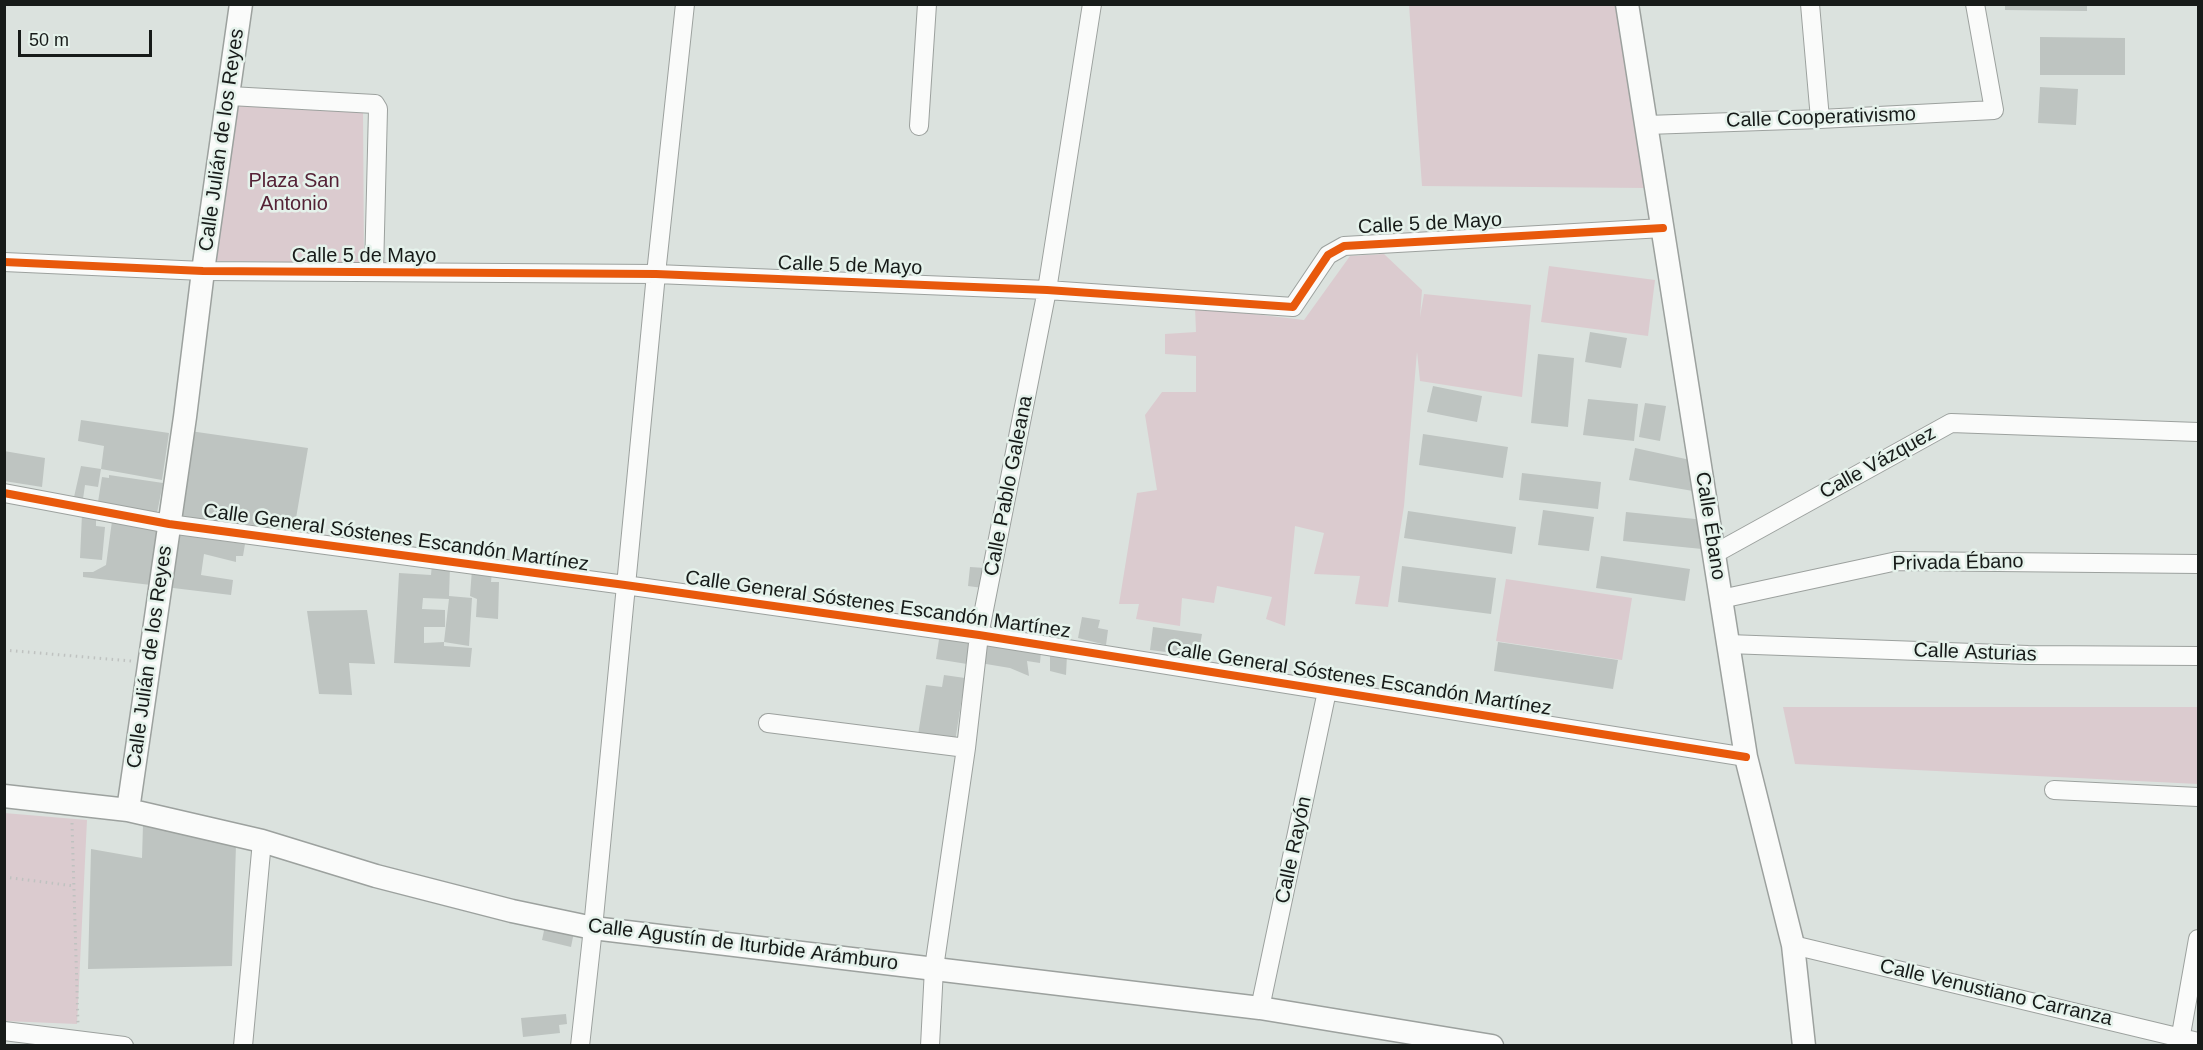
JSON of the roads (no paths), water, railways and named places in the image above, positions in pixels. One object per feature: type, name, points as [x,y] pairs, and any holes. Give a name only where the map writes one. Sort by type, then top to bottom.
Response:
[{"type":"street","name":"Calle Julián de los Reyes","points":[[128,810],[185,417],[241,4]]},
{"type":"street","points":[[580,1046],[685,4]]},
{"type":"street","points":[[919,126],[927,4]]},
{"type":"street","name":"Calle Pablo Galeana","points":[[930,1046],[934,968],[966,748],[979,635],[1047,290],[1092,4]]},
{"type":"street","name":"Calle Ébano","points":[[1627,4],[1746,757],[1793,945],[1804,1046]]},
{"type":"street","points":[[1810,4],[1820,119]]},
{"type":"street","name":"Calle Cooperativismo","points":[[1647,125],[1994,110],[1975,4]]},
{"type":"street","points":[[230,96],[375,104],[378,109],[374,272]]},
{"type":"street","name":"Calle 5 de Mayo","points":[[4,262],[203,271],[656,274],[1047,290],[1293,307],[1328,255],[1344,246],[1664,228]]},
{"type":"street","name":"Calle Vázquez","points":[[1714,554],[1951,423],[2199,432]]},
{"type":"street","name":"Calle General Sóstenes Escandón Martínez","points":[[4,493],[169,524],[979,635],[1746,757]]},
{"type":"street","name":"Privada Ébano","points":[[1721,599],[1897,561],[2199,564]]},
{"type":"street","name":"Calle Asturias","points":[[1728,644],[2028,655],[2199,656]]},
{"type":"street","name":"Calle Rayón","points":[[1260,1008],[1327,691]]},
{"type":"street","points":[[768,723],[966,748]]},
{"type":"street","points":[[2054,790],[2199,797]]},
{"type":"street","name":"Calle Agustín de Iturbide Arámburo","points":[[4,796],[128,810],[262,841],[376,876],[512,911],[593,928],[1260,1008],[1492,1046]]},
{"type":"street","points":[[243,1046],[262,841]]},
{"type":"street","points":[[2186,1042],[2199,939]]},
{"type":"street","name":"Calle Venustiano Carranza","points":[[1793,945],[2186,1042]]},
{"type":"street","points":[[4,1031],[124,1046]]},
{"type":"park label","name":"Plaza San Antonio","points":[[294,192]]}]
